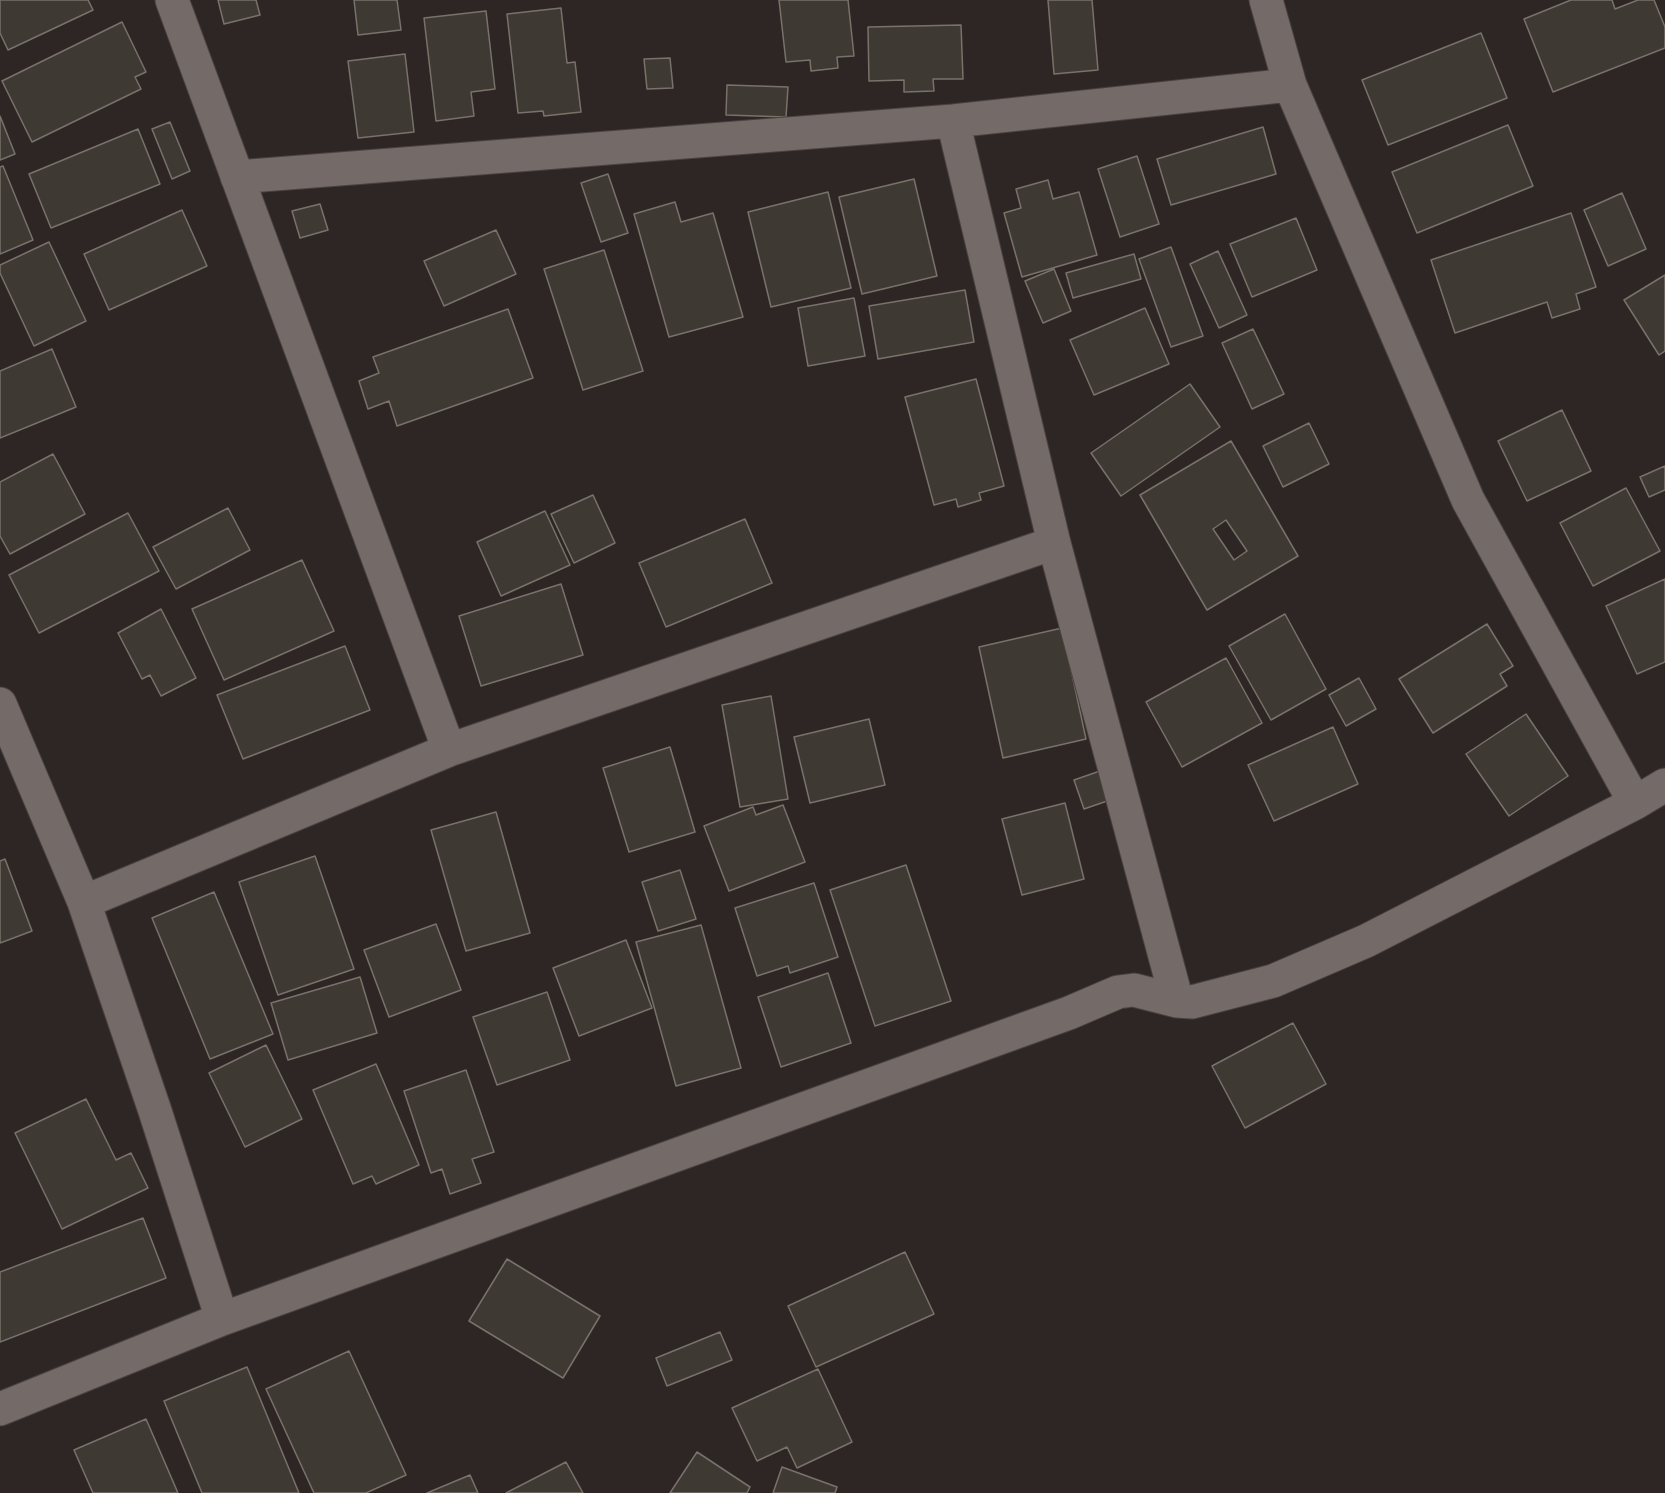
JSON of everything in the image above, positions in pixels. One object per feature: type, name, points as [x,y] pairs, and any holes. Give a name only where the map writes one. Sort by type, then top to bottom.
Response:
[{"type":"street","points":[[172,0],[449,750]]},
{"type":"street","points":[[1266,0],[1290,85],[1468,500],[1635,803]]},
{"type":"street","points":[[237,177],[953,121],[1290,85]]},
{"type":"street","points":[[953,121],[1054,543],[1177,1001]]},
{"type":"street","points":[[84,902],[449,750],[1054,543]]},
{"type":"street","points":[[0,704],[84,902],[222,1319]]},
{"type":"street","points":[[0,1409],[222,1319],[1058,1017],[1118,992],[1134,990],[1177,1001],[1192,1002],[1272,981],[1366,942],[1635,803],[1665,785]]},
{"type":"building","points":[[0,0],[88,0],[93,10],[8,50],[0,33]]},
{"type":"building","points":[[218,0],[256,0],[260,15],[224,24]]},
{"type":"building","points":[[354,0],[397,0],[401,30],[358,35]]},
{"type":"building","points":[[779,0],[848,0],[854,56],[837,57],[838,68],[811,71],[810,60],[786,62]]},
{"type":"building","points":[[1048,0],[1092,0],[1098,70],[1054,74]]},
{"type":"building","points":[[1571,0],[1612,0],[1615,9],[1638,0],[1654,0],[1665,27],[1665,48],[1553,92],[1524,19]]},
{"type":"building","points":[[561,8],[567,63],[575,62],[581,112],[544,116],[543,111],[518,113],[507,14]]},
{"type":"building","points":[[486,11],[495,89],[471,92],[474,116],[436,121],[424,18]]},
{"type":"building","points":[[122,22],[146,72],[135,77],[141,89],[32,142],[2,81]]},
{"type":"building","points":[[961,25],[963,79],[933,79],[934,91],[904,92],[904,80],[869,81],[868,27]]},
{"type":"building","points":[[1481,33],[1507,98],[1388,145],[1362,80]]},
{"type":"building","points":[[405,54],[414,132],[358,138],[348,61]]},
{"type":"building","points":[[670,58],[673,88],[647,89],[644,59]]},
{"type":"building","points":[[727,85],[788,87],[786,117],[726,115]]},
{"type":"building","points":[[0,116],[15,154],[0,160]]},
{"type":"building","points":[[170,122],[190,171],[172,179],[152,129]]},
{"type":"building","points":[[1508,125],[1533,186],[1417,233],[1392,172]]},
{"type":"building","points":[[1263,127],[1276,174],[1171,205],[1157,159]]},
{"type":"building","points":[[138,129],[160,184],[51,228],[29,174]]},
{"type":"building","points":[[1137,156],[1159,224],[1120,237],[1098,169]]},
{"type":"building","points":[[3,166],[33,240],[0,254],[0,167]]},
{"type":"building","points":[[608,174],[628,233],[601,242],[581,183]]},
{"type":"building","points":[[914,179],[937,276],[862,294],[839,197]]},
{"type":"building","points":[[1048,180],[1053,199],[1079,192],[1097,255],[1022,277],[1004,213],[1021,208],[1016,189]]},
{"type":"building","points":[[828,192],[851,288],[771,307],[748,212]]},
{"type":"building","points":[[1622,193],[1646,249],[1608,266],[1584,210]]},
{"type":"building","points":[[675,202],[681,222],[713,213],[743,317],[669,337],[634,214]]},
{"type":"building","points":[[320,204],[328,230],[300,238],[292,211]]},
{"type":"building","points":[[182,210],[207,266],[109,310],[84,254]]},
{"type":"building","points":[[1571,213],[1596,287],[1576,294],[1580,309],[1552,318],[1547,302],[1455,333],[1431,260]]},
{"type":"building","points":[[1296,218],[1317,270],[1252,297],[1230,244]]},
{"type":"building","points":[[496,230],[516,274],[444,306],[424,261]]},
{"type":"building","points":[[49,242],[86,321],[34,346],[0,273],[0,265]]},
{"type":"building","points":[[1171,247],[1203,336],[1171,347],[1139,259]]},
{"type":"building","points":[[604,250],[643,371],[583,390],[544,269]]},
{"type":"building","points":[[1218,251],[1247,315],[1219,328],[1190,264]]},
{"type":"building","points":[[1134,254],[1141,279],[1073,298],[1066,273]]},
{"type":"building","points":[[1054,269],[1071,311],[1043,323],[1025,281]]},
{"type":"building","points":[[1665,275],[1665,351],[1659,355],[1624,300]]},
{"type":"building","points":[[965,290],[974,342],[878,359],[869,306]]},
{"type":"building","points":[[854,298],[865,356],[808,366],[798,308]]},
{"type":"building","points":[[1145,308],[1169,364],[1094,395],[1070,340]]},
{"type":"building","points":[[508,309],[533,378],[397,426],[389,401],[368,409],[359,381],[379,373],[373,357]]},
{"type":"building","points":[[1253,329],[1284,394],[1252,409],[1222,343]]},
{"type":"building","points":[[52,349],[76,407],[0,438],[0,371]]},
{"type":"building","points":[[976,379],[1004,486],[979,493],[981,500],[958,507],[956,499],[934,505],[905,397]]},
{"type":"building","points":[[1190,384],[1220,427],[1121,496],[1091,453]]},
{"type":"building","points":[[1562,410],[1591,471],[1527,501],[1498,441]]},
{"type":"building","points":[[1309,423],[1329,464],[1283,487],[1263,446]]},
{"type":"building","points":[[1231,441],[1298,556],[1207,610],[1140,495]],"holes":[[[1226,520],[1247,551],[1234,560],[1213,529]]]},
{"type":"building","points":[[53,454],[85,514],[10,554],[0,536],[0,482]]},
{"type":"building","points":[[1665,466],[1665,490],[1649,497],[1640,477]]},
{"type":"building","points":[[1626,488],[1660,551],[1593,586],[1560,523]]},
{"type":"building","points":[[593,495],[615,543],[574,563],[551,514]]},
{"type":"building","points":[[228,508],[250,550],[176,589],[153,547]]},
{"type":"building","points":[[545,511],[570,565],[501,596],[477,542]]},
{"type":"building","points":[[128,513],[159,571],[39,633],[9,575]]},
{"type":"building","points":[[745,519],[772,583],[666,627],[639,563]]},
{"type":"building","points":[[302,560],[334,631],[224,680],[192,609]]},
{"type":"building","points":[[1665,579],[1665,662],[1637,674],[1606,606]]},
{"type":"building","points":[[561,584],[583,655],[481,686],[459,616]]},
{"type":"building","points":[[161,609],[196,678],[161,696],[150,675],[142,679],[118,633]]},
{"type":"building","points":[[1285,614],[1326,689],[1271,720],[1229,646]]},
{"type":"building","points":[[1487,624],[1513,666],[1500,674],[1507,686],[1433,733],[1399,679]]},
{"type":"building","points":[[1062,628],[1086,739],[1003,758],[979,647]]},
{"type":"building","points":[[345,646],[370,710],[243,759],[217,695]]},
{"type":"building","points":[[1226,658],[1262,723],[1182,767],[1146,702]]},
{"type":"building","points":[[1359,678],[1376,709],[1346,726],[1329,695]]},
{"type":"building","points":[[771,696],[788,799],[740,807],[722,705]]},
{"type":"building","points":[[1526,714],[1568,776],[1509,816],[1466,754]]},
{"type":"building","points":[[869,719],[885,785],[810,803],[794,737]]},
{"type":"building","points":[[1333,727],[1358,784],[1274,821],[1248,765]]},
{"type":"building","points":[[670,747],[695,832],[629,852],[603,768]]},
{"type":"building","points":[[1100,771],[1110,800],[1084,809],[1074,780]]},
{"type":"building","points":[[1065,803],[1084,879],[1022,895],[1002,819]]},
{"type":"building","points":[[783,805],[805,862],[729,891],[704,826],[753,807],[756,815]]},
{"type":"building","points":[[496,812],[530,933],[466,951],[431,830]]},
{"type":"building","points":[[315,856],[354,969],[278,995],[239,882]]},
{"type":"building","points":[[5,859],[32,931],[0,943],[0,861]]},
{"type":"building","points":[[906,865],[951,1001],[875,1026],[830,890]]},
{"type":"building","points":[[680,870],[696,919],[658,931],[642,882]]},
{"type":"building","points":[[814,883],[838,957],[790,973],[788,966],[757,976],[735,908]]},
{"type":"building","points":[[214,892],[273,1034],[210,1059],[152,918]]},
{"type":"building","points":[[436,924],[461,990],[389,1017],[364,950]]},
{"type":"building","points":[[701,925],[741,1068],[676,1086],[636,942]]},
{"type":"building","points":[[626,940],[652,1008],[579,1036],[553,968]]},
{"type":"building","points":[[828,973],[851,1043],[781,1067],[758,997]]},
{"type":"building","points":[[360,977],[377,1033],[288,1060],[271,1003]]},
{"type":"building","points":[[547,992],[570,1060],[497,1085],[473,1017]]},
{"type":"building","points":[[1293,1023],[1326,1084],[1245,1128],[1212,1066]]},
{"type":"building","points":[[266,1045],[302,1119],[245,1147],[209,1073]]},
{"type":"building","points":[[376,1064],[419,1165],[376,1184],[372,1176],[353,1184],[313,1090]]},
{"type":"building","points":[[466,1070],[494,1152],[472,1159],[481,1183],[450,1194],[442,1169],[431,1173],[404,1091]]},
{"type":"building","points":[[86,1099],[116,1160],[131,1153],[148,1188],[62,1229],[15,1133]]},
{"type":"building","points":[[143,1218],[166,1278],[0,1342],[0,1272]]},
{"type":"building","points":[[905,1252],[934,1314],[816,1367],[788,1306]]},
{"type":"building","points":[[507,1259],[600,1316],[563,1378],[469,1321]]},
{"type":"building","points":[[720,1332],[732,1360],[667,1386],[656,1358]]},
{"type":"building","points":[[349,1351],[406,1475],[366,1493],[314,1493],[266,1389]]},
{"type":"building","points":[[247,1367],[299,1493],[202,1493],[164,1401]]},
{"type":"building","points":[[818,1369],[852,1442],[797,1468],[787,1447],[757,1461],[732,1408]]},
{"type":"building","points":[[146,1419],[178,1493],[93,1493],[74,1450]]},
{"type":"building","points":[[697,1452],[750,1487],[747,1493],[670,1493]]},
{"type":"building","points":[[566,1462],[583,1493],[506,1493]]},
{"type":"building","points":[[782,1467],[837,1487],[835,1493],[773,1493]]},
{"type":"building","points":[[470,1475],[478,1493],[427,1493]]}]
